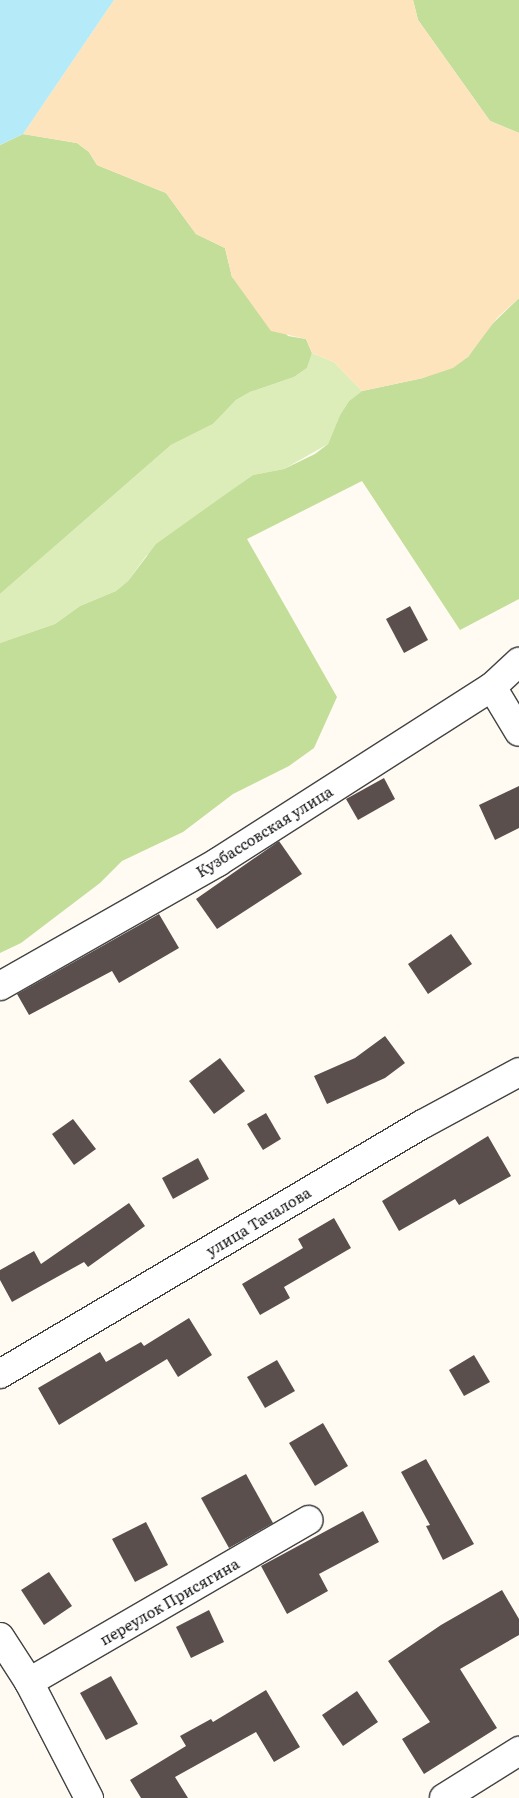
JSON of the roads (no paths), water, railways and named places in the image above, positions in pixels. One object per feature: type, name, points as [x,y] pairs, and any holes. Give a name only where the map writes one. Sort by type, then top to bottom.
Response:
[{"type":"street","name":"Кузбассовская улица","points":[[0,986],[218,862],[492,687],[519,662]]},
{"type":"street","points":[[492,687],[519,732]]},
{"type":"street","name":"улица Тачалова","points":[[0,1374],[422,1124],[519,1072]]},
{"type":"street","name":"переулок Присягина","points":[[29,1682],[309,1520]]},
{"type":"street","points":[[0,1637],[29,1682],[89,1798]]},
{"type":"street","points":[[444,1798],[519,1751]]},
{"type":"water","points":[[0,0],[114,0],[23,134],[0,145]]}]
